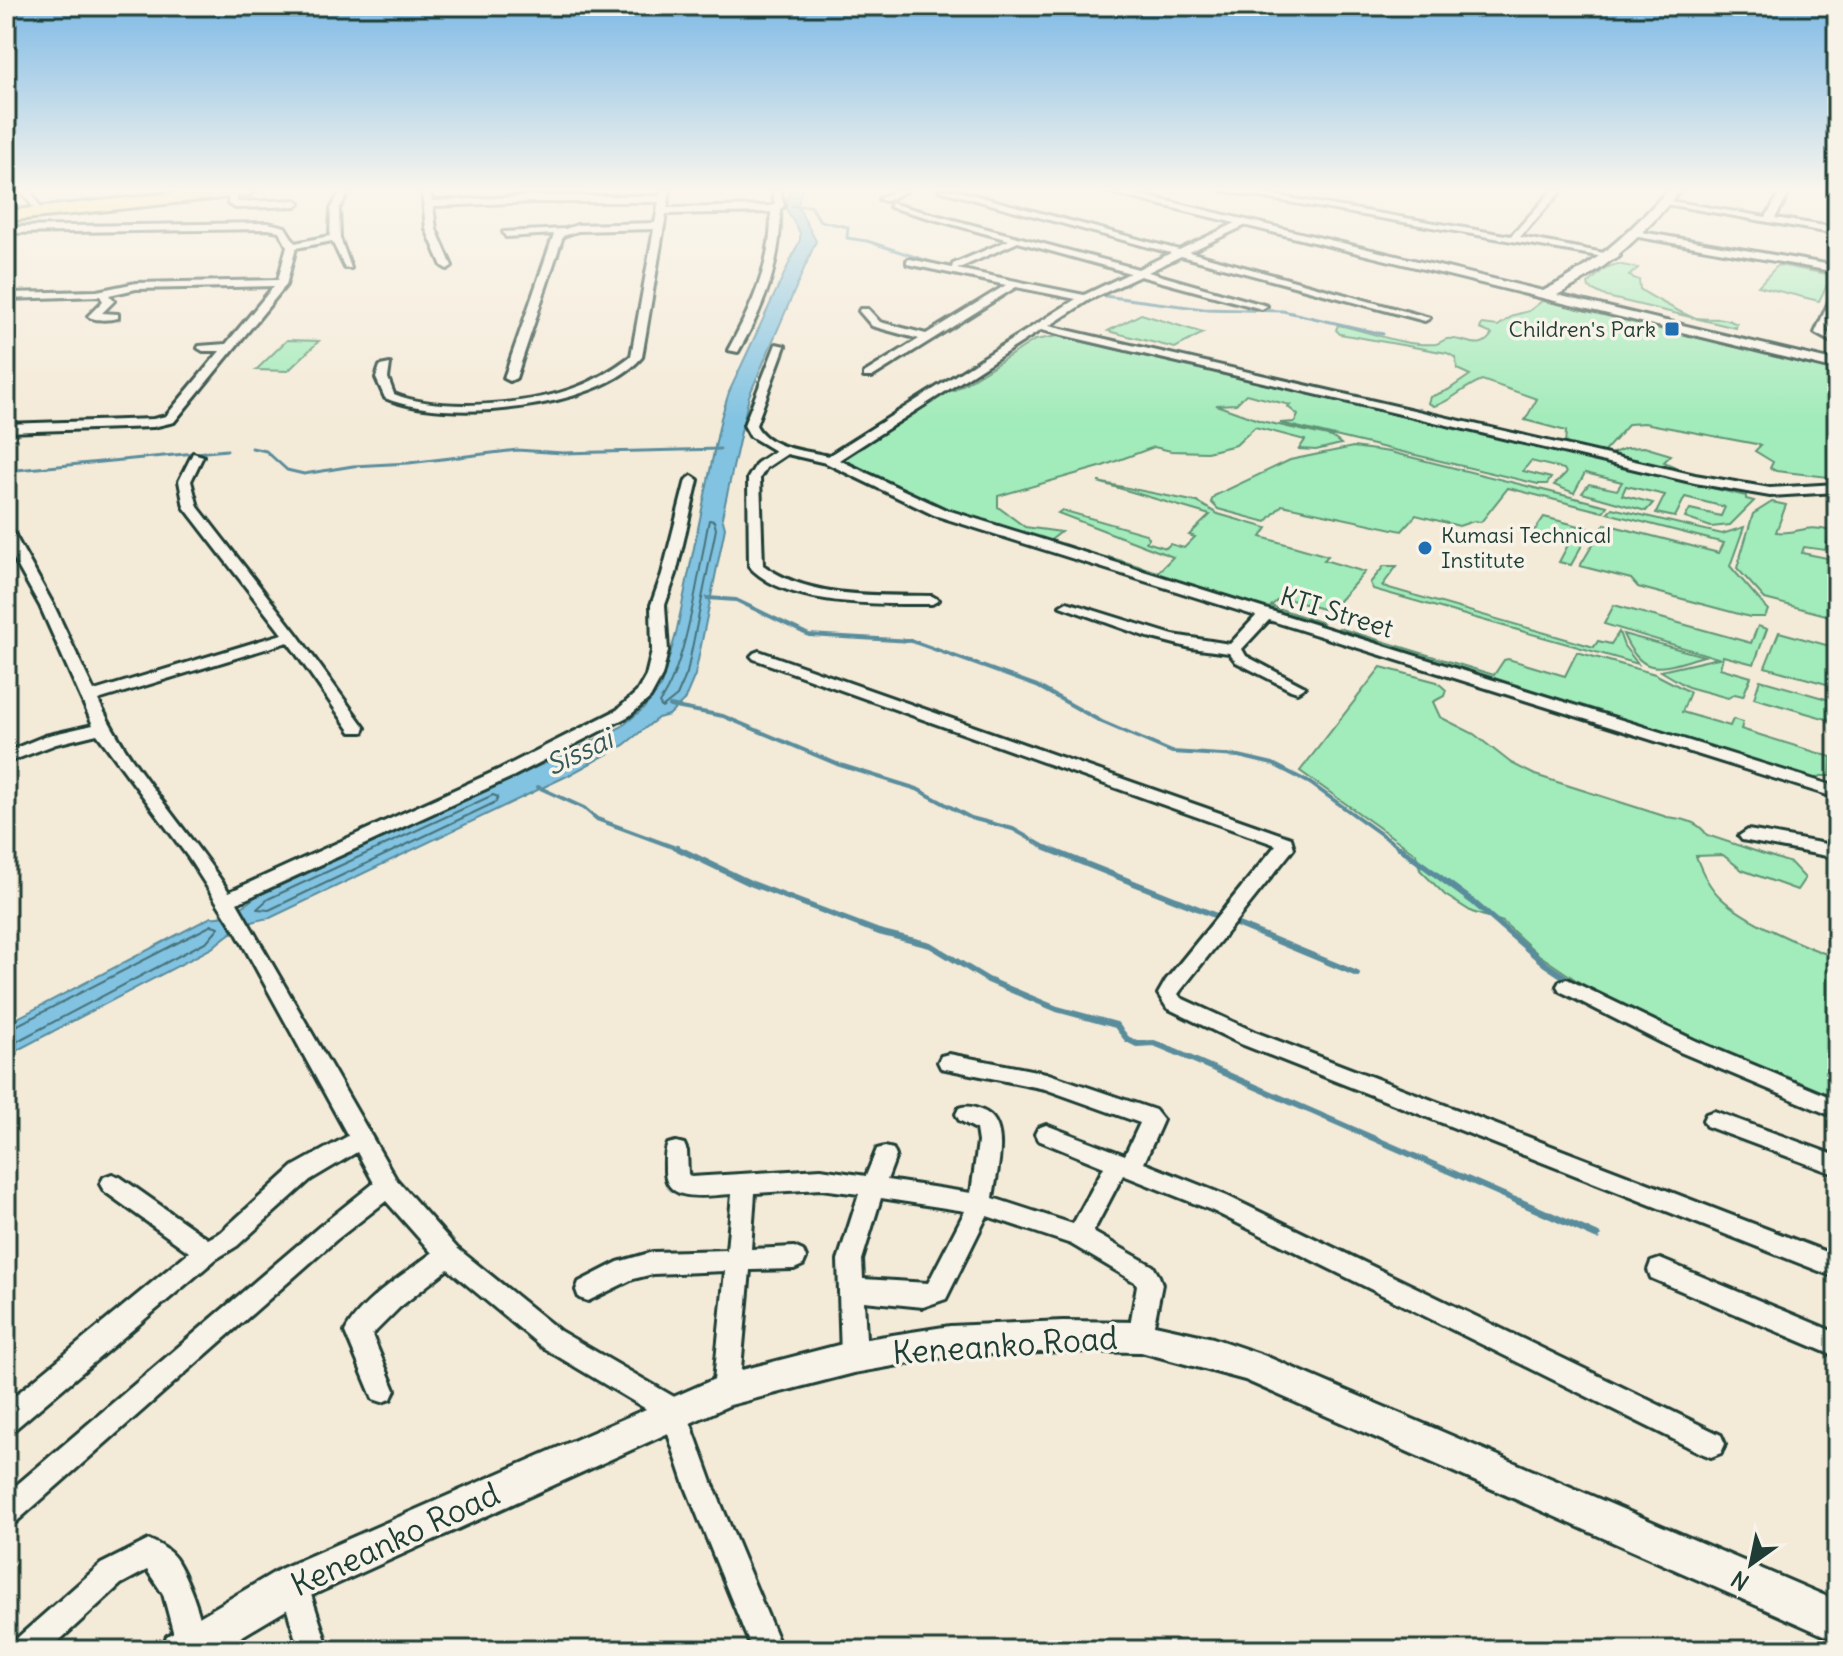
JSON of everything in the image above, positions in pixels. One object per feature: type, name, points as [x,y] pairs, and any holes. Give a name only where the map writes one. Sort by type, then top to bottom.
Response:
[{"type":"main road","points":[[1438,267],[1837,366]]},
{"type":"main road","points":[[1444,267],[1837,360]]},
{"type":"main road","points":[[1551,293],[1595,267]]},
{"type":"main road","name":"Keneanko Road","points":[[186,1647],[294,1583],[726,1390],[854,1357],[950,1341],[1063,1336],[1141,1337],[1251,1366],[1837,1621]]},
{"type":"street","points":[[6,428],[163,422],[176,416],[282,283],[286,267]]},
{"type":"street","points":[[510,378],[547,267]]},
{"type":"street","points":[[386,366],[382,378],[389,396],[417,407],[496,406],[571,393],[594,384],[636,357],[652,267]]},
{"type":"street","points":[[734,350],[755,311],[772,267]]},
{"type":"street","points":[[935,267],[1085,298]]},
{"type":"street","points":[[1120,267],[1262,306]]},
{"type":"street","points":[[830,460],[1085,298],[1148,267]]},
{"type":"street","points":[[1235,267],[1425,318]]},
{"type":"street","points":[[6,296],[103,293],[136,286],[282,283]]},
{"type":"street","points":[[868,375],[1014,284]]},
{"type":"street","points":[[103,293],[109,301],[93,316],[114,316]]},
{"type":"street","points":[[1835,302],[1820,333],[1837,342]]},
{"type":"street","points":[[864,311],[876,324],[925,337]]},
{"type":"street","points":[[1040,327],[1695,479],[1770,492],[1837,488]]},
{"type":"street","points":[[780,346],[750,425],[754,433],[783,451],[761,466],[754,478],[756,566],[763,574],[819,592],[877,600],[932,600]]},
{"type":"street","points":[[203,348],[231,347]]},
{"type":"street","name":"KTI Street","points":[[783,451],[830,460],[939,512],[1837,793]]},
{"type":"street","points":[[197,456],[185,481],[191,507],[291,636],[357,728]]},
{"type":"street","points":[[226,904],[520,766],[623,713],[644,695],[654,676],[660,651],[658,605],[669,574],[692,480]]},
{"type":"street","points":[[6,532],[47,606],[88,698],[117,752],[194,853],[244,930],[388,1186],[448,1255],[551,1339],[674,1411],[699,1485],[767,1650]]},
{"type":"street","points":[[1067,606],[1192,645],[1234,649],[1241,659],[1297,687]]},
{"type":"street","points":[[1234,649],[1265,615]]},
{"type":"street","points":[[88,698],[291,636]]},
{"type":"street","points":[[759,656],[1279,838],[1285,842],[1285,848],[1173,985],[1168,994],[1174,1003],[1276,1049],[1837,1267]]},
{"type":"street","points":[[6,758],[82,731],[103,728]]},
{"type":"street","points":[[1748,836],[1837,852]]},
{"type":"street","points":[[1567,986],[1687,1046],[1837,1109]]},
{"type":"street","points":[[949,1062],[1046,1081],[1152,1120],[1151,1127],[1079,1236]]},
{"type":"street","points":[[851,1289],[932,1295],[937,1291],[981,1204],[989,1142],[987,1127],[982,1120],[967,1114]]},
{"type":"street","points":[[1714,1120],[1837,1166]]},
{"type":"street","points":[[1046,1134],[1219,1203],[1711,1444]]},
{"type":"street","points":[[6,1420],[207,1252],[229,1239],[302,1173],[360,1140]]},
{"type":"street","points":[[676,1151],[676,1178],[687,1187],[821,1179],[874,1185],[981,1204],[1079,1236],[1144,1274],[1150,1284],[1141,1337]]},
{"type":"street","points":[[854,1357],[850,1260],[885,1156]]},
{"type":"street","points":[[112,1184],[207,1252]]},
{"type":"street","points":[[726,1390],[740,1259],[744,1184]]},
{"type":"street","points":[[6,1512],[328,1233],[388,1186]]},
{"type":"street","points":[[382,1390],[358,1332],[391,1299],[448,1255]]},
{"type":"street","points":[[588,1290],[627,1270],[653,1263],[794,1258]]},
{"type":"street","points":[[1660,1270],[1837,1345]]},
{"type":"street","points":[[27,1650],[111,1574],[149,1554],[158,1559],[170,1574],[186,1647]]},
{"type":"street","points":[[294,1583],[314,1650]]},
{"type":"green space","points":[[1776,267],[1832,275],[1819,301],[1758,286]]},
{"type":"green space","points":[[1605,268],[1638,268],[1629,276],[1639,280],[1640,289],[1692,317],[1731,321],[1737,324],[1736,328],[1607,297],[1589,288],[1588,284]]},
{"type":"green space","points":[[1542,301],[1576,305],[1654,323],[1656,328],[1837,370],[1837,478],[1776,471],[1770,468],[1773,462],[1755,451],[1761,445],[1644,423],[1629,424],[1602,454],[1565,446],[1566,431],[1525,420],[1537,399],[1482,380],[1440,404],[1434,406],[1428,403],[1430,397],[1448,390],[1470,375],[1457,369],[1456,358],[1447,353],[1340,334],[1336,330],[1338,325],[1412,343],[1436,344],[1453,339],[1477,344],[1492,334],[1480,329],[1482,324],[1498,326]]},
{"type":"green space","points":[[1141,314],[1203,333],[1175,348],[1108,331]]},
{"type":"green space","points":[[1058,336],[1746,496],[1746,499],[1754,501],[1730,525],[1711,527],[1685,518],[1690,509],[1721,516],[1725,507],[1685,497],[1675,517],[1656,513],[1665,495],[1626,486],[1622,495],[1653,503],[1646,511],[1582,493],[1589,484],[1617,490],[1622,482],[1585,473],[1574,493],[1554,485],[1566,473],[1564,469],[1531,461],[1523,471],[1551,478],[1547,484],[1538,484],[1280,423],[1295,422],[1298,415],[1288,407],[1290,405],[1246,394],[1236,404],[1216,405],[1261,421],[1332,437],[1341,444],[1316,450],[1299,449],[1305,440],[1255,427],[1236,445],[1207,452],[1154,447],[1100,467],[998,496],[998,507],[1025,527],[1061,532],[1051,540],[1096,555],[943,509],[845,460],[847,454],[948,390],[953,391],[1035,340]]},
{"type":"green space","points":[[287,340],[319,341],[288,371],[256,370]]},
{"type":"green space","points":[[1353,447],[1390,452],[1607,506],[1603,512],[1508,488],[1481,522],[1459,526],[1416,515],[1402,531],[1282,505],[1266,522],[1218,509],[1211,502],[1214,496],[1290,460]]},
{"type":"green space","points":[[1644,447],[1671,455],[1664,462],[1680,469],[1675,473],[1619,458],[1613,453],[1626,448]]},
{"type":"green space","points":[[1098,482],[1197,502],[1218,514],[1267,528],[1261,537],[1328,556],[1324,560],[1365,572],[1330,611],[1281,597],[1271,606],[1323,623],[1320,626],[1110,561],[1109,557],[1158,572],[1173,557],[1058,513],[1062,510],[1146,534],[1149,538],[1146,542],[1166,548],[1170,544],[1184,548],[1195,537],[1189,535],[1210,515]]},
{"type":"green space","points":[[1772,502],[1786,505],[1776,532],[1814,528],[1831,531],[1825,550],[1804,547],[1802,553],[1837,560],[1837,618],[1765,599],[1737,568],[1753,514]]},
{"type":"green space","points":[[1612,508],[1722,534],[1744,527],[1730,566],[1768,610],[1765,617],[1750,617],[1638,587],[1631,579],[1580,566],[1605,524],[1719,553],[1724,543],[1607,513]]},
{"type":"green space","points":[[1544,517],[1591,529],[1571,565],[1559,562],[1568,545],[1531,536]]},
{"type":"green space","points":[[1384,566],[1397,566],[1382,586],[1594,647],[1598,641],[1611,644],[1619,632],[1624,646],[1638,664],[1373,589],[1370,583]]},
{"type":"green space","points":[[1614,605],[1751,643],[1758,626],[1767,629],[1754,664],[1723,656],[1720,668],[1751,677],[1743,696],[1735,694],[1728,698],[1688,687],[1661,671],[1718,658],[1604,624]]},
{"type":"green space","points":[[1339,628],[1494,675],[1508,659],[1565,676],[1577,652],[1655,674],[1690,692],[1682,712],[1730,726],[1733,719],[1743,722],[1741,729],[1831,757],[1830,776],[1813,780],[1335,632]]},
{"type":"green space","points":[[1779,632],[1837,648],[1837,687],[1765,667]]},
{"type":"green space","points":[[1623,634],[1704,656],[1666,666],[1647,665],[1638,659]]},
{"type":"green space","points":[[1381,667],[1437,682],[1446,690],[1444,696],[1433,702],[1440,717],[1474,734],[1511,763],[1535,775],[1690,822],[1707,835],[1791,863],[1805,878],[1797,890],[1742,870],[1723,855],[1696,856],[1713,889],[1732,907],[1776,932],[1837,958],[1837,1100],[1739,1060],[1598,995],[1539,955],[1503,922],[1472,912],[1445,895],[1420,870],[1416,854],[1300,771]]},
{"type":"green space","points":[[1760,680],[1837,702],[1837,722],[1754,698]]},
{"type":"water","name":"Sissai","points":[[787,267],[805,267],[749,396],[722,517],[725,528],[695,675],[684,701],[669,715],[658,718],[624,745],[569,775],[270,918],[239,928],[212,948],[6,1056],[6,1024],[211,917],[233,913],[263,892],[591,742],[621,727],[644,708],[660,688],[676,634],[729,392]]},
{"type":"waterway","points":[[1023,283],[1085,294]]},
{"type":"waterway","points":[[1104,296],[1204,309],[1283,311],[1383,334]]},
{"type":"waterway","points":[[252,448],[266,451],[287,470],[304,474],[353,466],[409,463],[517,450],[563,453],[720,449]]},
{"type":"waterway","points":[[6,471],[227,450]]},
{"type":"waterway","points":[[707,598],[736,600],[809,635],[912,641],[1037,686],[1102,722],[1172,752],[1239,756],[1273,764],[1310,783],[1403,850]]},
{"type":"waterway","points":[[670,706],[723,716],[837,764],[917,789],[971,818],[1013,829],[1048,849]]},
{"type":"waterway","name":"Sissai","points":[[538,787],[584,808],[597,819],[681,850]]},
{"type":"waterway","points":[[677,848],[750,883],[879,932],[930,945],[988,980],[1057,1009],[1116,1025],[1127,1039],[1137,1044],[1154,1043],[1171,1050],[1522,1203]]},
{"type":"waterway","points":[[1400,848],[1472,901],[1545,964],[1572,982]]},
{"type":"waterway","points":[[1048,849],[1219,917]]},
{"type":"waterway","points":[[1236,924],[1357,974]]},
{"type":"waterway","points":[[1518,1201],[1597,1236]]},
{"type":"place","name":"Children's Park","points":[[1672,329]]},
{"type":"place","name":"Kumasi Technical Institute","points":[[1425,548]]}]
